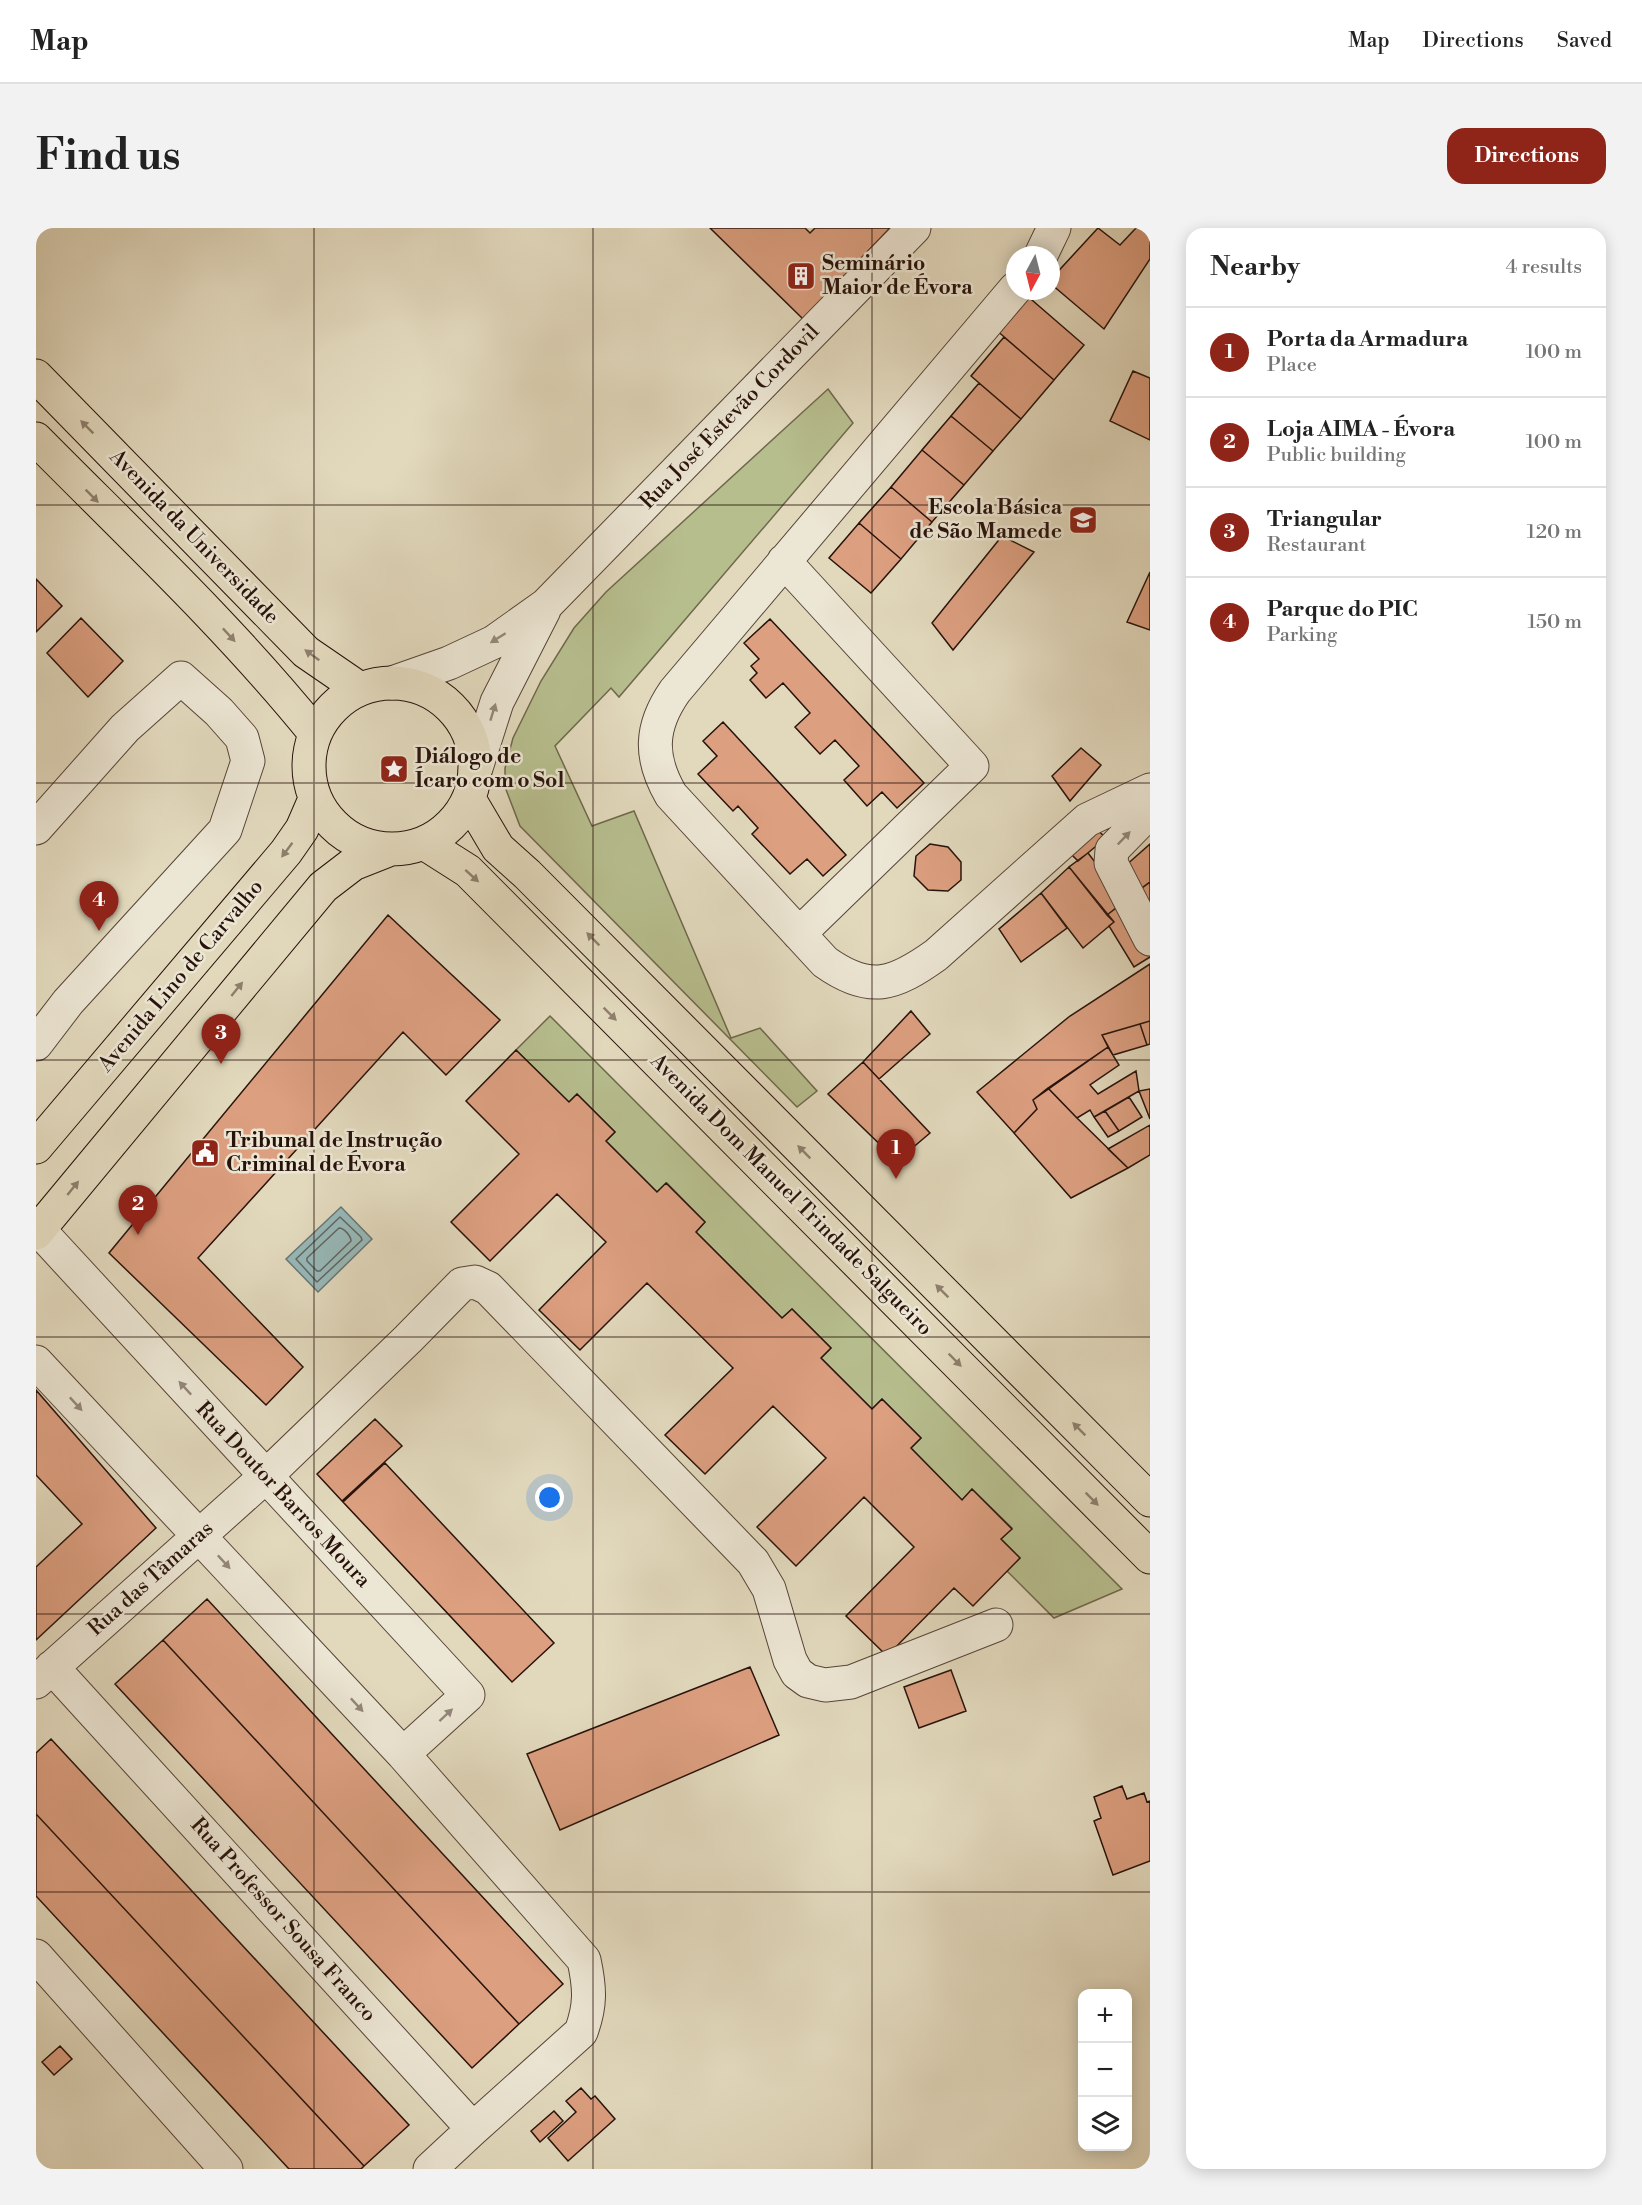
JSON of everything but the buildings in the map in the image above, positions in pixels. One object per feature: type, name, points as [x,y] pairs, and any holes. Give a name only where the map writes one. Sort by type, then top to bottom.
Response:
[{"type":"main road","name":"Avenida da Universidade","points":[[36,376],[306,652],[360,689]]},
{"type":"main road","name":"Avenida da Universidade","points":[[36,439],[219,624],[271,679],[315,734]]},
{"type":"main road","points":[[38,1232],[323,887],[353,864],[391,849],[424,843],[442,832],[458,817],[473,783],[473,742],[461,718],[442,699],[418,686],[392,682],[360,689],[333,707],[315,734],[309,755],[309,777],[315,799],[327,819],[345,835],[367,845],[391,849]]},
{"type":"main road","name":"Avenida Dom Manuel Trindade Salgueiro","points":[[473,783],[498,848],[536,882],[1150,1500]]},
{"type":"main road","name":"Avenida Lino de Carvalho","points":[[36,1147],[49,1124],[286,852],[302,829],[315,799]]},
{"type":"main road","name":"Avenida Dom Manuel Trindade Salgueiro","points":[[424,843],[468,871],[1150,1557]]},
{"type":"street","name":"Rua José Estevão Cordovil","points":[[392,682],[449,663],[494,642],[546,606],[914,228]]},
{"type":"street","points":[[1045,246],[1054,228]]},
{"type":"street","points":[[1006,300],[675,691],[663,708],[656,733],[658,768],[670,795],[825,962],[841,974],[856,980],[876,983],[910,974],[936,955],[1087,820],[1150,790]]},
{"type":"street","points":[[784,561],[972,766],[799,934]]},
{"type":"street","name":"Rua José Estevão Cordovil","points":[[473,783],[497,702],[546,606]]},
{"type":"street","points":[[36,828],[125,728],[181,678],[219,712],[242,738],[248,761],[225,830],[73,996],[36,1044]]},
{"type":"street","points":[[1150,812],[1112,850],[1111,863],[1150,939]]},
{"type":"street","name":"Rua Doutor Barros Moura","points":[[38,1232],[468,1695],[403,1754]]},
{"type":"street","name":"Rua das Tâmaras","points":[[44,1675],[266,1476],[462,1284],[476,1282],[488,1288],[753,1563],[769,1589],[790,1660],[797,1674],[808,1681],[825,1685],[851,1682],[996,1625]]},
{"type":"street","points":[[36,1362],[403,1754],[584,1960],[590,1984],[589,2011],[581,2032],[430,2169]]},
{"type":"street","name":"Rua Professor Sousa Franco","points":[[44,1675],[473,2129]]},
{"type":"street","points":[[36,1956],[226,2169]]},
{"type":"green space","points":[[828,389],[853,423],[619,697],[611,688],[555,746],[592,826],[634,811],[731,1038],[760,1028],[817,1091],[797,1107],[520,826],[505,787],[505,768],[513,738],[541,681],[574,628],[606,592]]},
{"type":"green space","points":[[550,1016],[1122,1589],[1054,1618],[1007,1571],[1020,1558],[1001,1539],[1012,1528],[972,1489],[962,1500],[911,1448],[921,1438],[882,1399],[872,1409],[821,1358],[831,1348],[792,1309],[782,1318],[696,1232],[705,1222],[667,1183],[657,1192],[606,1141],[615,1132],[577,1094],[569,1102],[516,1050]]},
{"type":"water","points":[[341,1207],[372,1239],[318,1292],[286,1259]]},
{"type":"place","name":"Seminário Maior de Évora","points":[[801,276]]},
{"type":"place","name":"Escola Básica de São Mamede","points":[[1083,520]]},
{"type":"place","name":"Diálogo de Ícaro com o Sol","points":[[394,769]]},
{"type":"place","name":"Parque do PIC","points":[[99,931]]},
{"type":"place","name":"Triangular","points":[[221,1064]]},
{"type":"place","name":"Tribunal de Instrução Criminal de Évora","points":[[205,1153]]},
{"type":"place","name":"Porta da Armadura","points":[[896,1179]]},
{"type":"place","name":"Loja AIMA - Évora","points":[[138,1235]]}]
